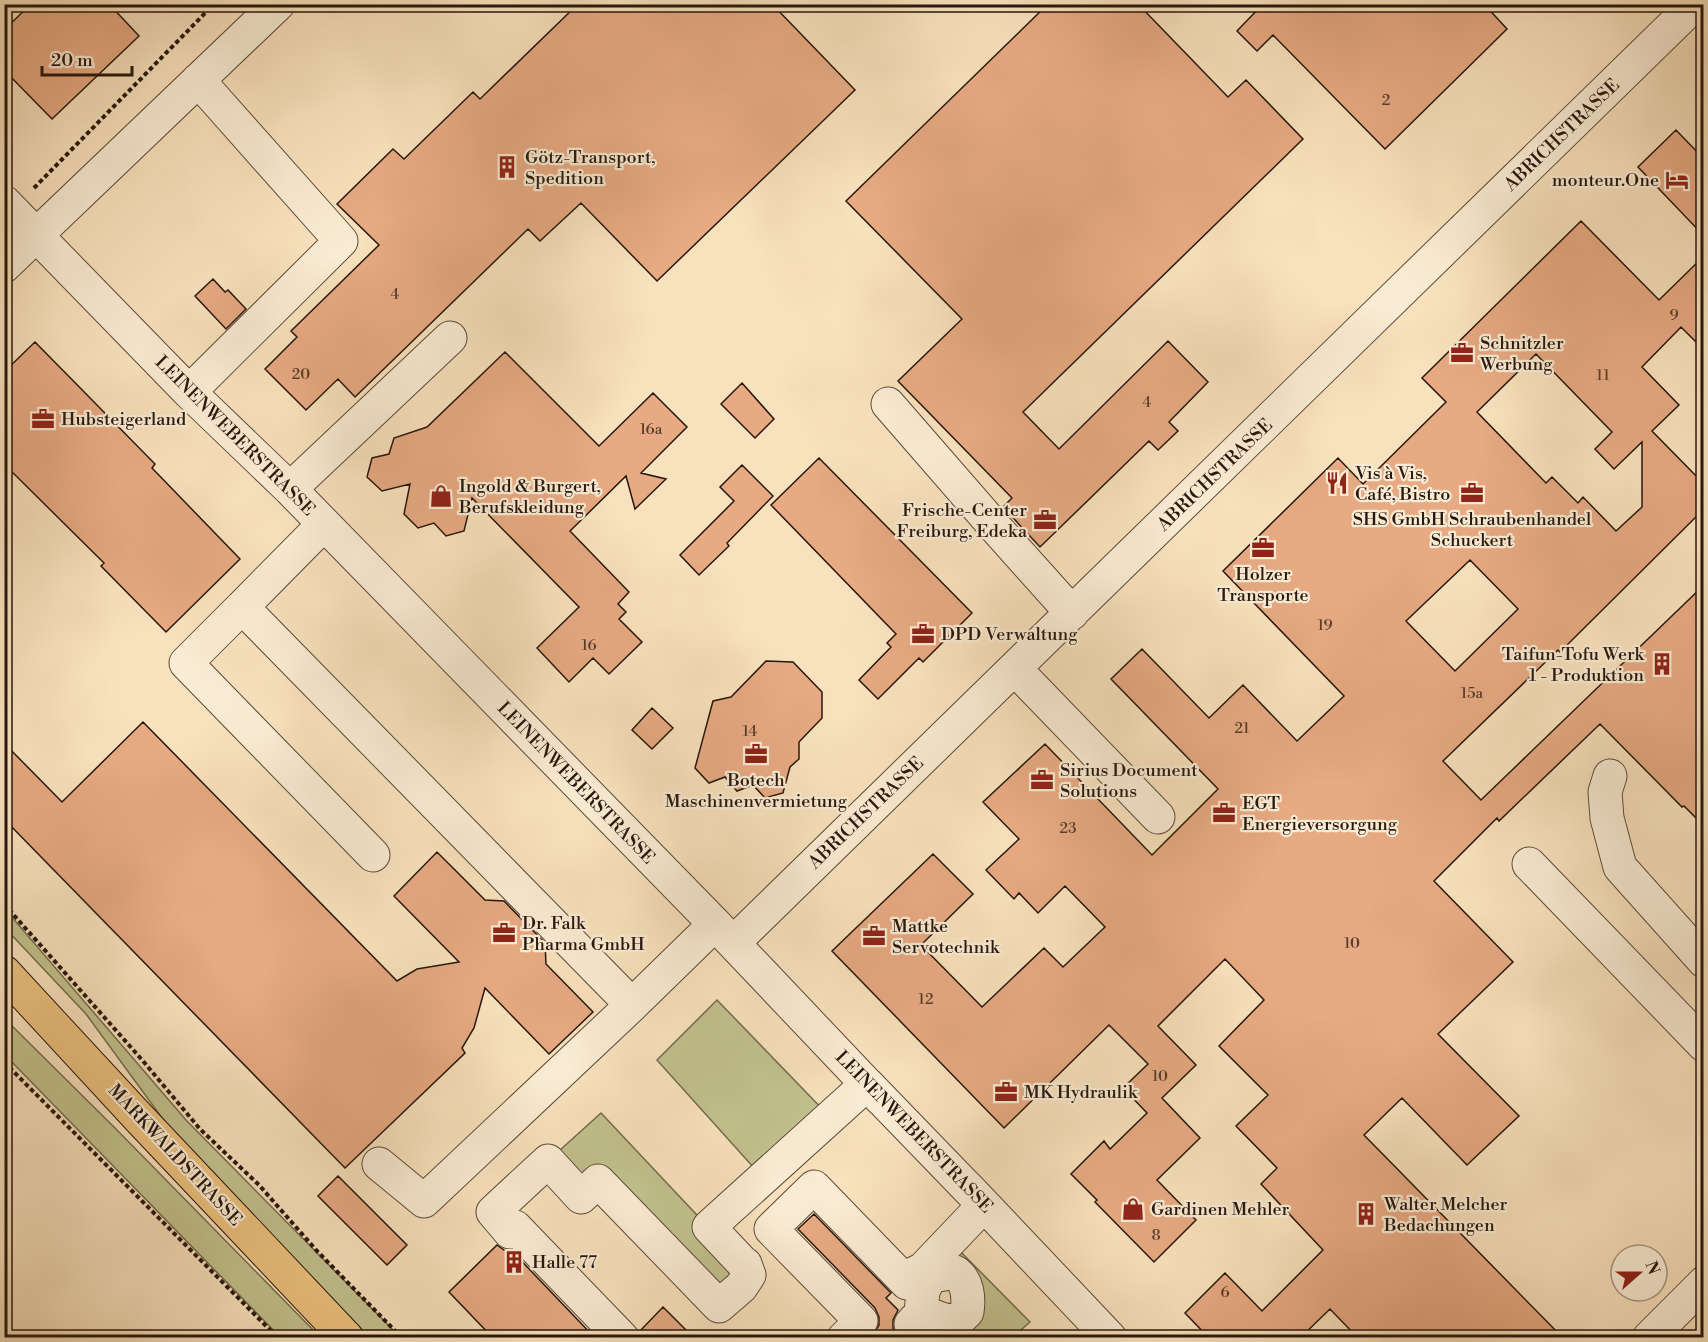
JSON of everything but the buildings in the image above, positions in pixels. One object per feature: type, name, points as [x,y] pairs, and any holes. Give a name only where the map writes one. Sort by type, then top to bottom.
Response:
[{"type":"main road","name":"MARKWALDSTRASSE","points":[[4,972],[347,1338]]},
{"type":"street","points":[[4,266],[278,4]]},
{"type":"street","name":"ABRICHSTRASSE","points":[[379,1164],[424,1202],[632,1005],[724,933],[1015,669],[1695,4]]},
{"type":"street","points":[[189,392],[341,240],[198,80]]},
{"type":"street","name":"LEINENWEBERSTRASSE","points":[[9,206],[189,392],[290,489],[724,933],[1110,1338]]},
{"type":"street","points":[[290,489],[450,338]]},
{"type":"street","points":[[888,404],[1072,613]]},
{"type":"street","points":[[323,525],[186,663],[373,855]]},
{"type":"street","points":[[242,607],[632,1005]]},
{"type":"street","points":[[1015,669],[1158,817]]},
{"type":"street","points":[[1610,776],[1605,792],[1607,818],[1620,867],[1704,961]]},
{"type":"street","points":[[1529,864],[1704,1045]]},
{"type":"street","points":[[622,1338],[515,1227],[510,1232],[493,1212],[548,1161],[580,1197],[598,1181],[719,1306],[741,1287],[749,1275],[743,1261],[709,1227],[740,1228],[873,1091]]},
{"type":"street","points":[[844,1338],[861,1321],[771,1229],[813,1187],[907,1283],[917,1272],[921,1275],[926,1285],[922,1291],[921,1313],[911,1324],[922,1336],[936,1317],[952,1321],[961,1318],[967,1312],[968,1295],[961,1276],[955,1272],[933,1276],[924,1268],[984,1205]]},
{"type":"street","points":[[1648,1338],[1704,1283]]},
{"type":"path","points":[[9,206],[214,4]]},
{"type":"path","points":[[4,904],[200,1129],[259,1185],[316,1251],[402,1338]]},
{"type":"path","points":[[4,1062],[278,1338]]},
{"type":"green space","points":[[4,908],[186,1120],[400,1337],[369,1337],[184,1148],[86,1014],[5,928]]},
{"type":"green space","points":[[717,1000],[830,1117],[763,1178],[657,1060]]},
{"type":"green space","points":[[5,1019],[320,1337],[280,1337],[5,1055]]},
{"type":"green space","points":[[601,1113],[741,1262],[719,1306],[548,1161]]},
{"type":"green space","points":[[950,1241],[1030,1322],[1013,1337],[926,1338],[952,1321]]},
{"type":"place","name":"Götz-Transport, Spedition","points":[[507,167]]},
{"type":"place","name":"monteur.One","points":[[1677,180]]},
{"type":"place","name":"Schnitzler Werbung","points":[[1462,353]]},
{"type":"place","name":"Hubsteigerland","points":[[43,419]]},
{"type":"place","name":"Vis à Vis, Café, Bistro","points":[[1337,483]]},
{"type":"place","name":"SHS GmbH Schraubenhandel Schuckert","points":[[1472,493]]},
{"type":"place","name":"Ingold & Burgert, Berufskleidung","points":[[441,496]]},
{"type":"place","name":"Frische-Center Freiburg, Edeka","points":[[1045,520]]},
{"type":"place","name":"Holzer Transporte","points":[[1263,548]]},
{"type":"place","name":"DPD Verwaltung","points":[[923,634]]},
{"type":"place","name":"Taifun-Tofu Werk 1 - Produktion","points":[[1662,664]]},
{"type":"place","name":"Botech Maschinenvermietung","points":[[756,754]]},
{"type":"place","name":"Sirius Document Solutions","points":[[1042,780]]},
{"type":"place","name":"EGT Energieversorgung","points":[[1224,813]]},
{"type":"place","name":"Dr. Falk Pharma GmbH","points":[[504,933]]},
{"type":"place","name":"Mattke Servotechnik","points":[[874,936]]},
{"type":"place","name":"MK Hydraulik","points":[[1006,1092]]},
{"type":"place","name":"Gardinen Mehler","points":[[1133,1209]]},
{"type":"place","name":"Walter Melcher Bedachungen","points":[[1366,1214]]},
{"type":"place","name":"Halle 77","points":[[514,1262]]}]
